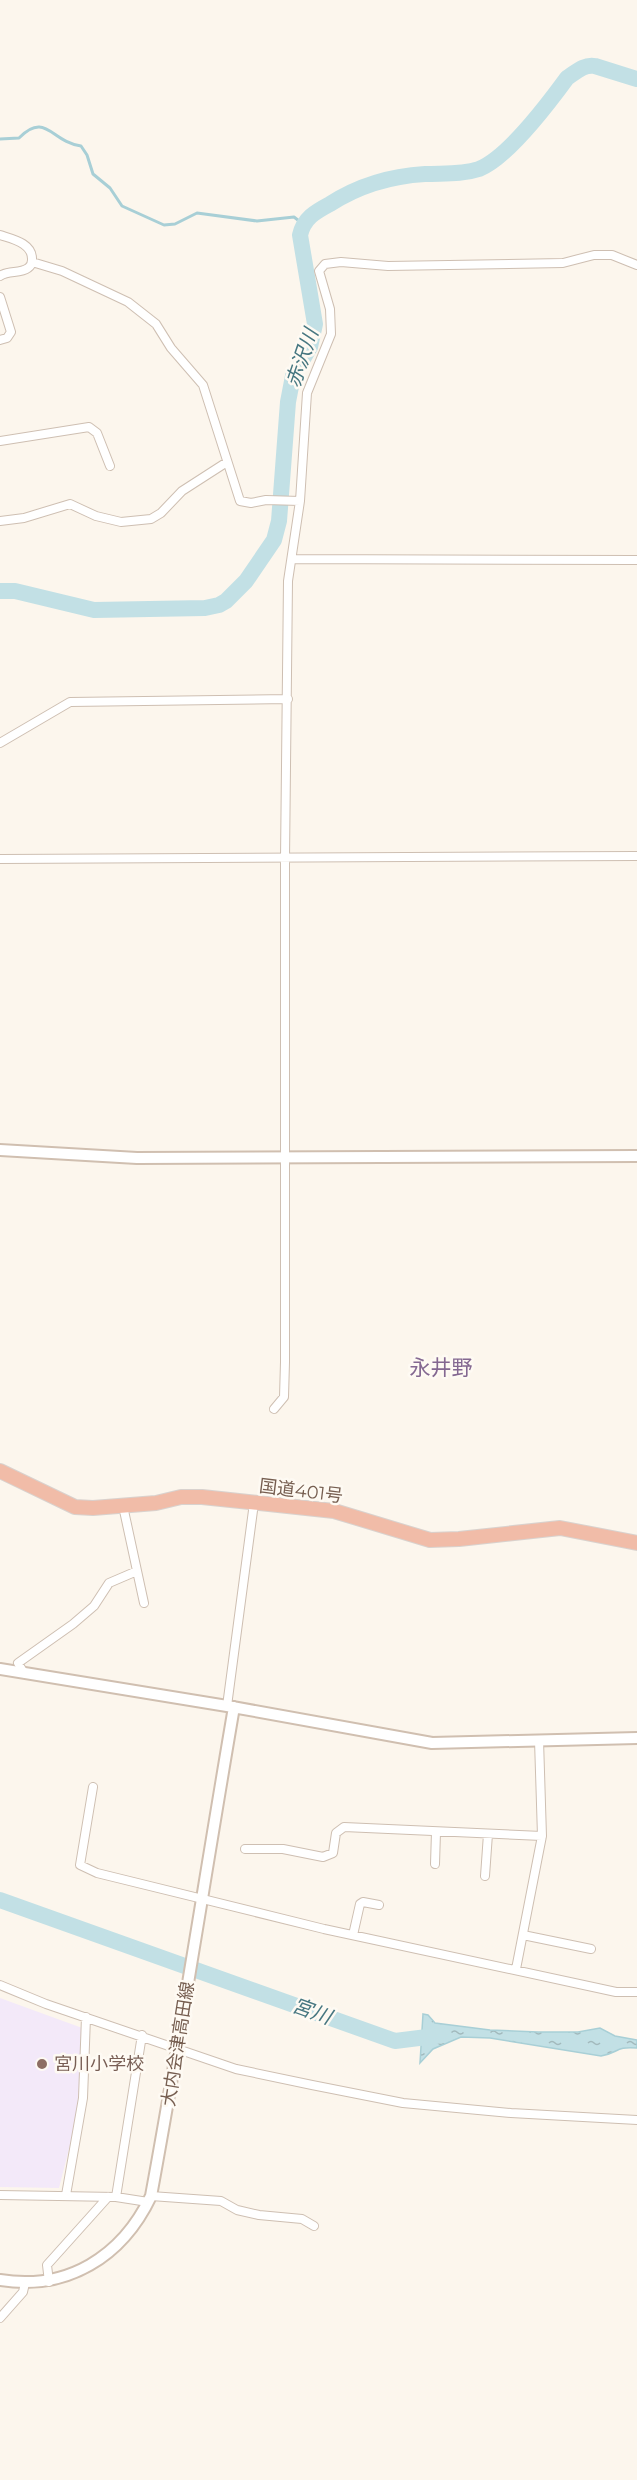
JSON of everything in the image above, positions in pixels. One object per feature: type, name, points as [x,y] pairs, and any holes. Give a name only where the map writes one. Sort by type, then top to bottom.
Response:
[{"type":"highway","name":"国道401号","points":[[0,1471],[75,1507],[93,1508],[156,1503],[181,1497],[334,1511],[430,1540],[560,1528],[637,1543]]},
{"type":"street","points":[[0,235],[26,245],[32,257],[32,262],[27,269],[8,272],[0,276]]},
{"type":"street","points":[[274,1409],[284,1397],[288,580],[300,501],[307,393],[331,334],[330,309],[320,271],[326,264],[341,262],[388,266],[563,263],[594,255],[612,255],[637,265]]},
{"type":"street","points":[[32,262],[62,272],[128,302],[156,324],[171,348],[203,385],[240,501],[251,503],[266,500],[300,501]]},
{"type":"street","points":[[0,297],[11,332],[7,338],[0,340]]},
{"type":"street","points":[[0,441],[89,427],[97,433],[110,466]]},
{"type":"street","points":[[0,521],[24,518],[70,504],[96,516],[120,522],[151,519],[161,513],[182,491],[227,462]]},
{"type":"street","points":[[292,559],[637,560]]},
{"type":"street","points":[[0,743],[70,702],[288,699]]},
{"type":"street","points":[[0,859],[637,856]]},
{"type":"street","points":[[0,1150],[137,1158],[637,1156]]},
{"type":"street","points":[[231,1706],[254,1503]]},
{"type":"street","points":[[123,1506],[144,1603]]},
{"type":"street","points":[[24,1673],[18,1663],[73,1624],[94,1606],[109,1583],[136,1571]]},
{"type":"street","points":[[0,1670],[231,1706],[432,1743],[637,1738]]},
{"type":"street","name":"大内会津高田線","points":[[0,2280],[25,2283],[49,2282],[85,2269],[104,2257],[135,2223],[150,2199],[179,2046],[231,1706]]},
{"type":"street","points":[[516,1969],[542,1836],[539,1740]]},
{"type":"street","points":[[93,1787],[80,1865],[96,1873],[200,1902],[616,1992],[637,1992]]},
{"type":"street","points":[[245,1849],[282,1849],[323,1857],[333,1852],[336,1833],[344,1827],[542,1836]]},
{"type":"street","points":[[435,1864],[436,1832]]},
{"type":"street","points":[[485,1876],[488,1834]]},
{"type":"street","points":[[352,1935],[360,1904],[363,1902],[380,1905]]},
{"type":"street","points":[[523,1935],[591,1949]]},
{"type":"street","points":[[0,1985],[46,2004],[179,2046],[236,2068],[403,2103],[511,2113],[637,2120]]},
{"type":"street","points":[[66,2195],[83,2098],[86,2017]]},
{"type":"street","points":[[49,2282],[47,2265],[112,2197],[142,2035]]},
{"type":"street","points":[[0,2195],[221,2201],[248,2213],[302,2219],[314,2226]]},
{"type":"street","points":[[0,2318],[23,2292],[25,2283]]},
{"type":"shaded area","name":"宮川小学校","points":[[0,1998],[85,2029],[82,2098],[59,2188],[0,2187]]},
{"type":"water","points":[[423,2014],[428,2015],[435,2023],[490,2030],[578,2032],[600,2028],[615,2036],[637,2040],[637,2048],[625,2048],[601,2056],[490,2038],[461,2037],[433,2049],[420,2063]]},
{"type":"waterway","name":"赤沢川","points":[[0,591],[15,591],[94,610],[205,608],[226,601],[246,581],[274,540],[279,521],[288,402],[293,376],[310,347],[315,324],[300,235],[307,220],[352,192],[375,183],[412,175],[466,172],[490,163],[526,129],[567,78],[584,67],[595,66],[637,79]]},
{"type":"waterway","points":[[0,139],[19,138],[28,130],[36,127],[49,130],[62,139],[81,146],[87,155],[93,174],[110,188],[122,206],[164,225],[175,224],[197,213],[257,221],[294,217],[303,224]]},
{"type":"waterway","name":"宮川","points":[[0,1900],[395,2041],[443,2035]]},
{"type":"place","name":"宮川小学校","points":[[42,2064]]},
{"type":"district","name":"永井野","points":[[441,1368]]}]
